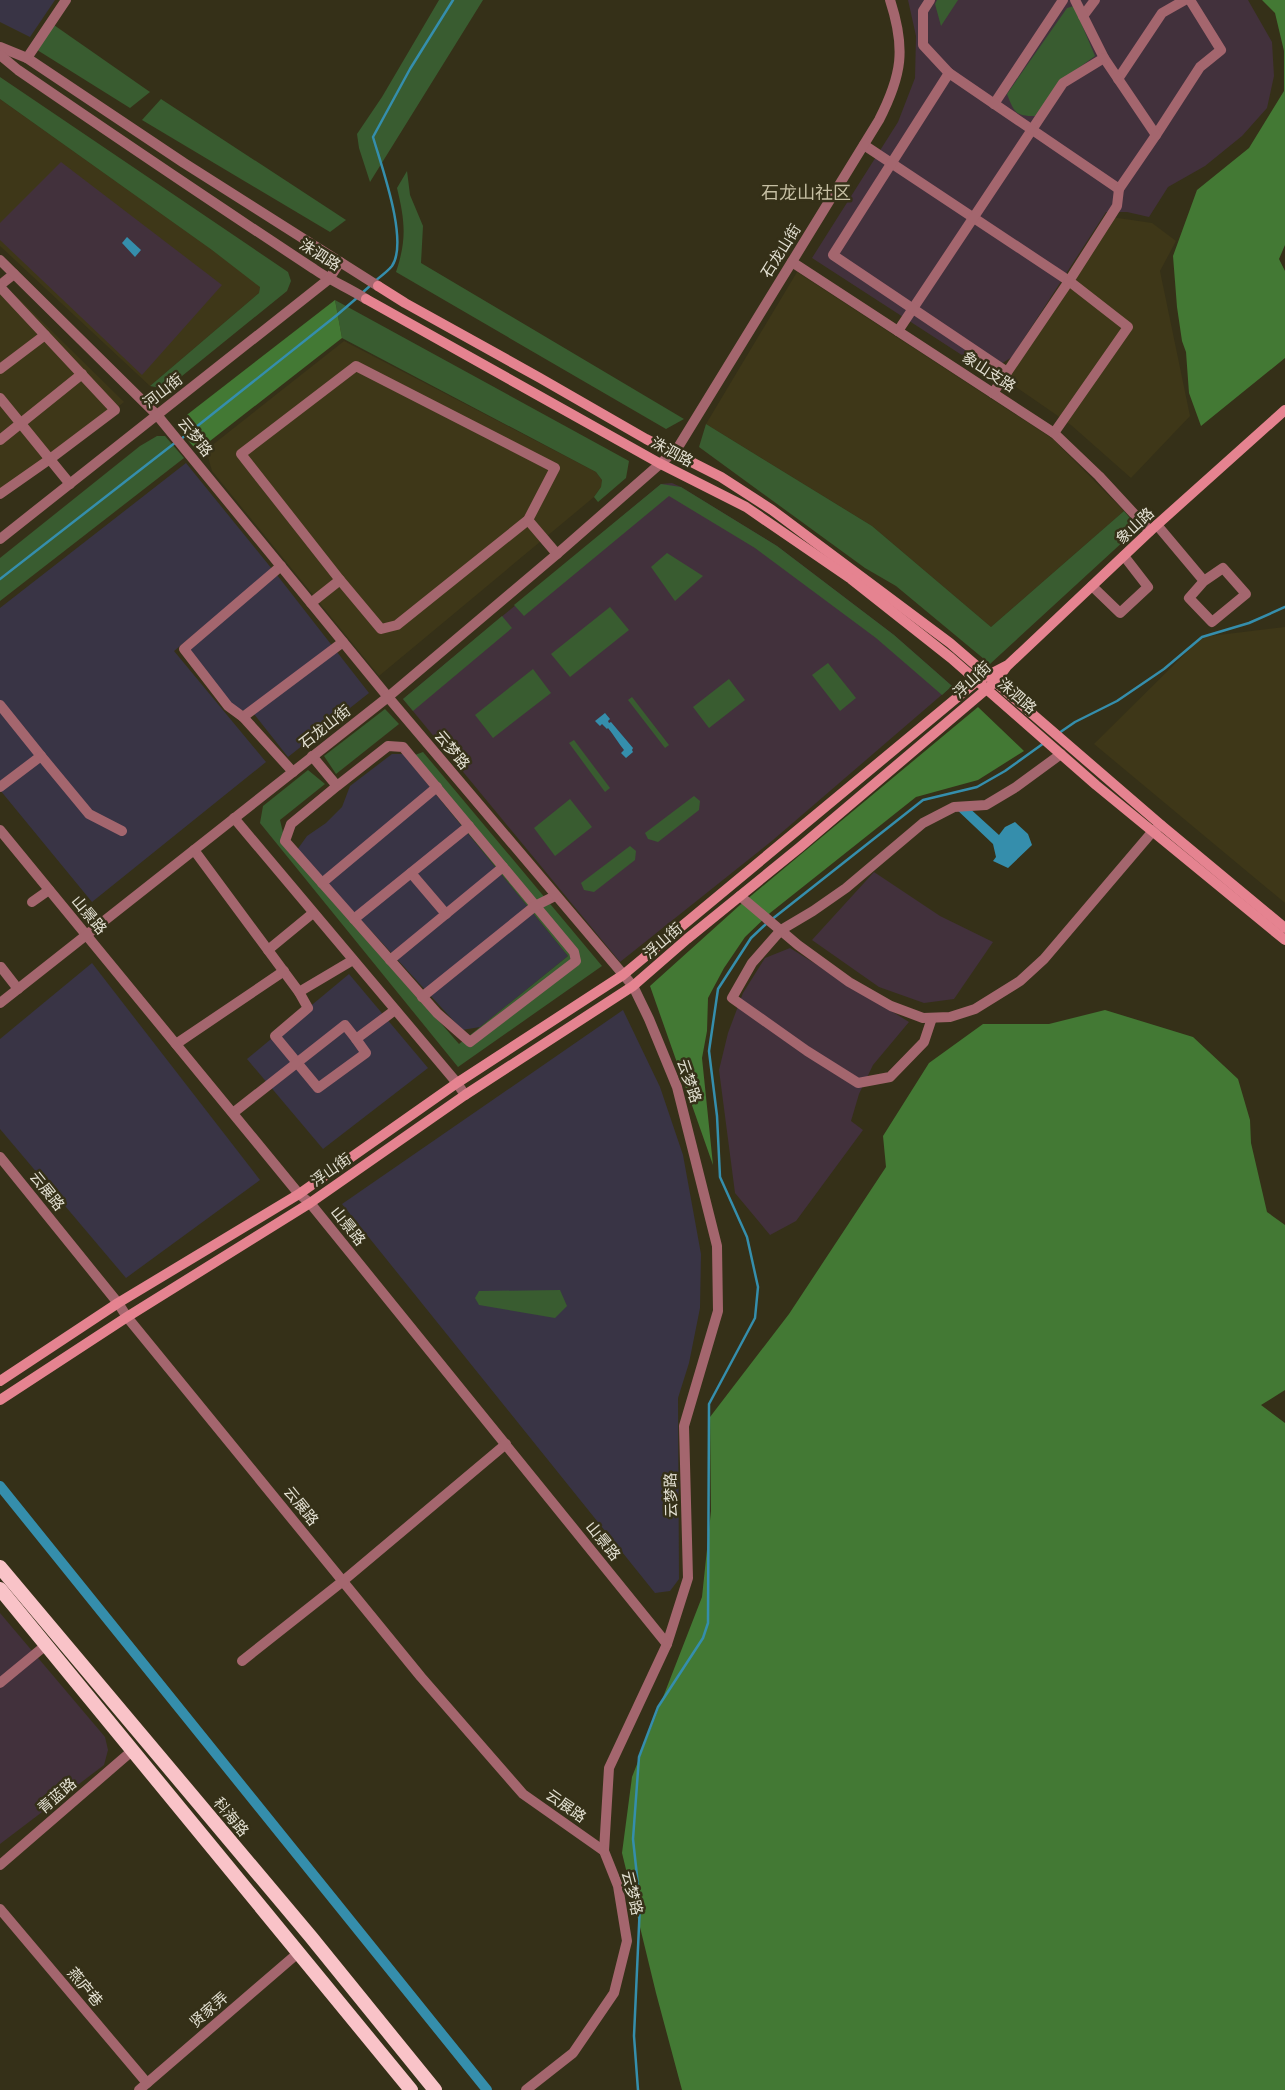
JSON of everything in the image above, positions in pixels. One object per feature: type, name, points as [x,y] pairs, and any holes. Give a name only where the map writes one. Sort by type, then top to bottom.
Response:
[{"type":"highway","name":"科海路","points":[[0,1567],[311,1937],[435,2090]]},
{"type":"highway","points":[[1,1592],[133,1750],[410,2090]]},
{"type":"main road","name":"洙泗路","points":[[378,286],[672,452],[721,477],[772,510],[874,584],[993,678],[1062,738],[1157,828],[1285,940]]},
{"type":"main road","name":"洙泗路","points":[[366,299],[659,463],[746,507],[851,579],[977,681],[1061,754],[1285,928]]},
{"type":"main road","name":"象山路","points":[[1007,666],[1154,528],[1285,410]]},
{"type":"main road","name":"浮山街","points":[[0,1400],[127,1317],[310,1203],[465,1095],[632,986],[799,848],[986,689],[993,678],[1007,666]]},
{"type":"main road","name":"浮山街","points":[[0,1381],[118,1303],[299,1194],[458,1084],[623,975],[977,681],[993,678]]},
{"type":"street","points":[[27,58],[66,0]]},
{"type":"street","name":"石龙山街","points":[[0,1003],[388,697],[557,554],[677,449],[864,145],[890,97],[898,77],[900,55],[898,28],[890,0]]},
{"type":"street","points":[[930,0],[923,11],[923,44],[949,73],[1119,189]]},
{"type":"street","points":[[994,104],[1063,0]]},
{"type":"street","points":[[1075,0],[1104,58],[1156,135]]},
{"type":"street","points":[[1084,16],[1095,0]]},
{"type":"street","points":[[1118,79],[1162,13],[1185,0]]},
{"type":"street","points":[[993,393],[1118,206],[1119,189],[1200,67],[1221,50],[1190,0]]},
{"type":"street","name":"洙泗路","points":[[0,47],[27,58],[184,163],[378,286]]},
{"type":"street","name":"洙泗路","points":[[0,55],[18,70],[188,186],[329,279],[353,290],[366,299]]},
{"type":"street","points":[[898,331],[1063,83],[1104,58]]},
{"type":"street","points":[[949,73],[833,255],[912,310],[1007,372]]},
{"type":"street","points":[[864,145],[1068,281],[1128,327],[1054,433]]},
{"type":"street","name":"云梦路","points":[[0,260],[158,415],[388,697],[623,975],[632,986],[649,1020],[677,1087],[717,1246],[718,1311],[684,1426],[688,1578],[667,1644],[609,1768],[604,1851],[618,1886],[626,1941],[614,1993],[573,2053],[526,2090]]},
{"type":"street","name":"河山街","points":[[0,539],[329,279],[340,262]]},
{"type":"street","name":"象山支路","points":[[792,262],[1054,433],[1154,528],[1204,581]]},
{"type":"street","points":[[0,494],[114,410],[0,286],[14,274]]},
{"type":"street","points":[[0,369],[45,335]]},
{"type":"street","points":[[356,366],[555,468],[528,520],[397,625],[381,629],[240,454],[356,366]]},
{"type":"street","points":[[0,440],[82,374]]},
{"type":"street","points":[[0,398],[70,484]]},
{"type":"street","points":[[528,520],[557,554]]},
{"type":"street","points":[[1092,586],[1120,613],[1148,587],[1124,556]]},
{"type":"street","points":[[281,566],[184,649],[228,706],[243,717],[293,772]]},
{"type":"street","points":[[1223,568],[1246,594],[1212,622],[1190,598],[1204,581],[1223,568]]},
{"type":"street","points":[[311,603],[340,580]]},
{"type":"street","points":[[243,717],[343,642]]},
{"type":"street","points":[[0,705],[89,814],[122,831]]},
{"type":"street","points":[[388,746],[404,747],[574,952],[576,961],[470,1042],[422,997],[285,841],[291,824],[337,786],[388,746]]},
{"type":"street","points":[[932,1018],[924,1042],[890,1077],[858,1083],[807,1051],[732,998],[752,963],[778,928],[813,911],[846,888],[923,823],[954,807],[986,805],[1016,787],[1061,754]]},
{"type":"street","points":[[0,787],[42,756]]},
{"type":"street","points":[[312,756],[337,786]]},
{"type":"street","points":[[322,883],[437,787]]},
{"type":"street","points":[[234,818],[458,1084],[465,1095]]},
{"type":"street","points":[[354,919],[469,826]]},
{"type":"street","points":[[740,896],[778,928],[849,982],[891,1006],[923,1018],[950,1017],[975,1009],[1020,981],[1044,959],[1157,828]]},
{"type":"street","name":"山景路","points":[[1,834],[50,890],[299,1194],[310,1203],[667,1644]]},
{"type":"street","points":[[194,850],[300,992],[308,1008],[275,1036],[296,1063],[318,1088],[366,1053],[344,1025],[296,1063],[233,1113]]},
{"type":"street","points":[[390,960],[503,867]]},
{"type":"street","points":[[410,873],[446,914]]},
{"type":"street","points":[[32,902],[50,890]]},
{"type":"street","points":[[422,997],[535,906],[555,896]]},
{"type":"street","points":[[268,950],[314,913]]},
{"type":"street","points":[[300,992],[353,960]]},
{"type":"street","points":[[0,967],[18,989]]},
{"type":"street","points":[[176,1044],[284,971]]},
{"type":"street","points":[[356,1039],[395,1010]]},
{"type":"street","name":"云展路","points":[[0,1157],[118,1303],[127,1317],[421,1677],[523,1794],[604,1851]]},
{"type":"street","points":[[242,1661],[343,1581],[506,1444]]},
{"type":"street","points":[[0,1683],[46,1645]]},
{"type":"street","name":"青蓝路","points":[[0,1864],[133,1750]]},
{"type":"street","name":"燕庐巷","points":[[0,1910],[143,2087]]},
{"type":"street","name":"贤家弄","points":[[143,2087],[298,1953]]},
{"type":"shaded area","points":[[0,0],[55,0],[30,37],[0,22]]},
{"type":"shaded area","points":[[908,0],[1248,0],[1272,42],[1274,76],[1267,108],[1242,136],[1205,166],[1168,187],[1149,217],[1127,212],[1106,212],[1012,357],[988,372],[812,258],[898,122],[915,78],[916,36]]},
{"type":"shaded area","points":[[0,99],[253,279],[260,287],[259,293],[150,386],[0,246]]},
{"type":"shaded area","points":[[61,162],[222,285],[142,375],[0,240],[0,223]]},
{"type":"shaded area","points":[[1111,217],[1152,223],[1176,241],[1160,271],[1190,416],[1131,478],[1071,425],[1003,378]]},
{"type":"shaded area","points":[[797,272],[1053,439],[1124,511],[991,627],[872,526],[706,424]]},
{"type":"shaded area","points":[[0,293],[13,293],[124,402],[0,499]]},
{"type":"shaded area","points":[[344,341],[596,472],[602,480],[601,487],[594,497],[379,676],[212,471],[206,450]]},
{"type":"shaded area","points":[[186,463],[272,569],[174,651],[266,762],[92,902],[0,790],[0,608]]},
{"type":"shaded area","points":[[672,483],[777,546],[894,635],[952,686],[773,840],[620,962],[403,699],[661,484]]},
{"type":"shaded area","points":[[277,575],[369,693],[288,757],[254,714],[228,706],[184,649]]},
{"type":"shaded area","points":[[1285,627],[1285,903],[1094,744],[1202,637]]},
{"type":"shaded area","points":[[392,754],[403,754],[568,956],[480,1027],[462,1030],[297,850],[307,836],[326,823],[342,807],[350,786]]},
{"type":"shaded area","points":[[874,872],[940,916],[993,942],[954,999],[924,1003],[879,987],[812,940]]},
{"type":"shaded area","points":[[790,948],[909,1022],[873,1065],[859,1094],[851,1121],[863,1130],[796,1221],[770,1235],[735,1193],[719,1070],[728,1033],[743,993],[765,958]]},
{"type":"shaded area","points":[[92,963],[260,1180],[126,1278],[0,1129],[0,1039]]},
{"type":"shaded area","points":[[349,974],[428,1068],[323,1149],[247,1059]]},
{"type":"shaded area","points":[[623,1010],[660,1087],[683,1155],[701,1254],[700,1308],[689,1363],[678,1398],[679,1579],[670,1591],[655,1593],[342,1204]]},
{"type":"shaded area","points":[[0,1613],[105,1737],[108,1750],[104,1765],[0,1844]]},
{"type":"green space","points":[[439,0],[483,0],[370,182],[359,148],[357,134],[382,97]]},
{"type":"green space","points":[[937,0],[958,0],[941,26],[935,4]]},
{"type":"green space","points":[[1262,0],[1285,0],[1285,245],[1279,259],[1285,271],[1285,358],[1201,426],[1189,393],[1186,352],[1182,341],[1177,307],[1173,256],[1197,190],[1249,148],[1284,91],[1284,51],[1275,13]]},
{"type":"green space","points":[[1074,6],[1095,56],[1062,80],[1035,116],[1019,114],[1014,109],[1007,94],[1067,8]]},
{"type":"green space","points":[[51,23],[150,92],[130,108],[34,48]]},
{"type":"green space","points":[[0,77],[288,272],[291,281],[287,291],[166,389],[150,386],[259,293],[260,287],[212,250],[0,99]]},
{"type":"green space","points":[[161,99],[346,220],[330,232],[142,120]]},
{"type":"green space","points":[[407,171],[410,195],[423,226],[421,263],[684,419],[666,429],[396,272],[402,250],[404,230],[397,188]]},
{"type":"green space","points":[[335,300],[629,461],[626,478],[598,502],[594,497],[601,487],[602,480],[596,472],[342,338]]},
{"type":"green space","points":[[335,300],[342,338],[201,448],[195,448],[185,437],[180,423],[188,414]]},
{"type":"green space","points":[[706,424],[872,526],[991,627],[1124,511],[1138,528],[990,664],[896,586],[865,568],[699,447]]},
{"type":"green space","points":[[157,436],[165,436],[184,458],[0,601],[0,558],[140,446]]},
{"type":"green space","points":[[661,484],[681,487],[777,546],[894,635],[952,686],[942,695],[876,638],[755,548],[669,496],[524,616],[514,605]]},
{"type":"green space","points":[[667,553],[703,576],[675,601],[651,567]]},
{"type":"green space","points":[[610,607],[629,630],[570,677],[551,654]]},
{"type":"green space","points":[[502,616],[512,628],[413,711],[403,699]]},
{"type":"green space","points":[[828,663],[856,698],[840,711],[812,675]]},
{"type":"green space","points":[[533,669],[551,693],[493,738],[475,715]]},
{"type":"green space","points":[[729,679],[745,700],[709,728],[693,707]]},
{"type":"green space","points":[[632,697],[669,745],[665,748],[628,700]]},
{"type":"green space","points":[[978,707],[1024,751],[978,780],[916,797],[770,913],[745,937],[724,968],[708,998],[707,1031],[702,1058],[713,1165],[650,986],[740,905]]},
{"type":"green space","points":[[385,709],[399,724],[336,774],[324,756]]},
{"type":"green space","points":[[574,740],[610,788],[605,792],[569,743]]},
{"type":"green space","points":[[423,752],[602,966],[458,1067],[260,823],[263,806],[308,770],[325,784],[280,820],[286,845],[459,1044],[568,956],[407,758]]},
{"type":"green space","points":[[694,796],[700,801],[699,810],[658,842],[648,839],[645,833]]},
{"type":"green space","points":[[570,799],[592,827],[555,856],[534,828]]},
{"type":"green space","points":[[630,846],[636,851],[635,860],[594,892],[584,890],[581,883]]},
{"type":"green space","points":[[1105,1010],[1193,1037],[1238,1079],[1250,1120],[1251,1143],[1267,1212],[1285,1225],[1285,1390],[1261,1405],[1285,1423],[1285,2090],[682,2090],[622,1853],[632,1777],[702,1597],[711,1511],[710,1417],[789,1314],[886,1167],[883,1136],[929,1063],[983,1024],[1049,1024]]},
{"type":"green space","points":[[560,1290],[567,1306],[555,1318],[479,1305],[475,1298],[479,1291]]},
{"type":"water","points":[[127,237],[141,250],[135,257],[122,243]]},
{"type":"water","points":[[605,713],[610,719],[609,723],[611,722],[633,748],[633,752],[626,758],[621,753],[624,750],[608,728],[602,724],[600,726],[595,721]]},
{"type":"water","points":[[966,805],[999,835],[1005,827],[1015,822],[1028,834],[1032,845],[1008,868],[993,861],[996,857],[993,844],[954,807]]},
{"type":"waterway","points":[[375,281],[392,266],[396,254],[397,239],[392,203],[373,137],[410,69],[453,0]]},
{"type":"waterway","points":[[362,293],[371,285]]},
{"type":"waterway","points":[[181,439],[358,297]]},
{"type":"waterway","points":[[0,579],[176,442]]},
{"type":"waterway","points":[[1059,733],[1075,722],[1117,701],[1164,669],[1202,637],[1249,623],[1285,607]]},
{"type":"waterway","points":[[771,920],[923,800],[977,787],[1005,771],[1044,743]]},
{"type":"waterway","points":[[638,2090],[634,2036],[640,1904],[633,1839],[639,1757],[658,1707],[703,1638],[708,1623],[709,1404],[755,1318],[758,1287],[747,1237],[720,1177],[717,1116],[709,1051],[718,989],[751,938],[767,923]]},
{"type":"waterway","points":[[0,1486],[487,2090]]},
{"type":"district","name":"石龙山社区","points":[[806,193]]}]
